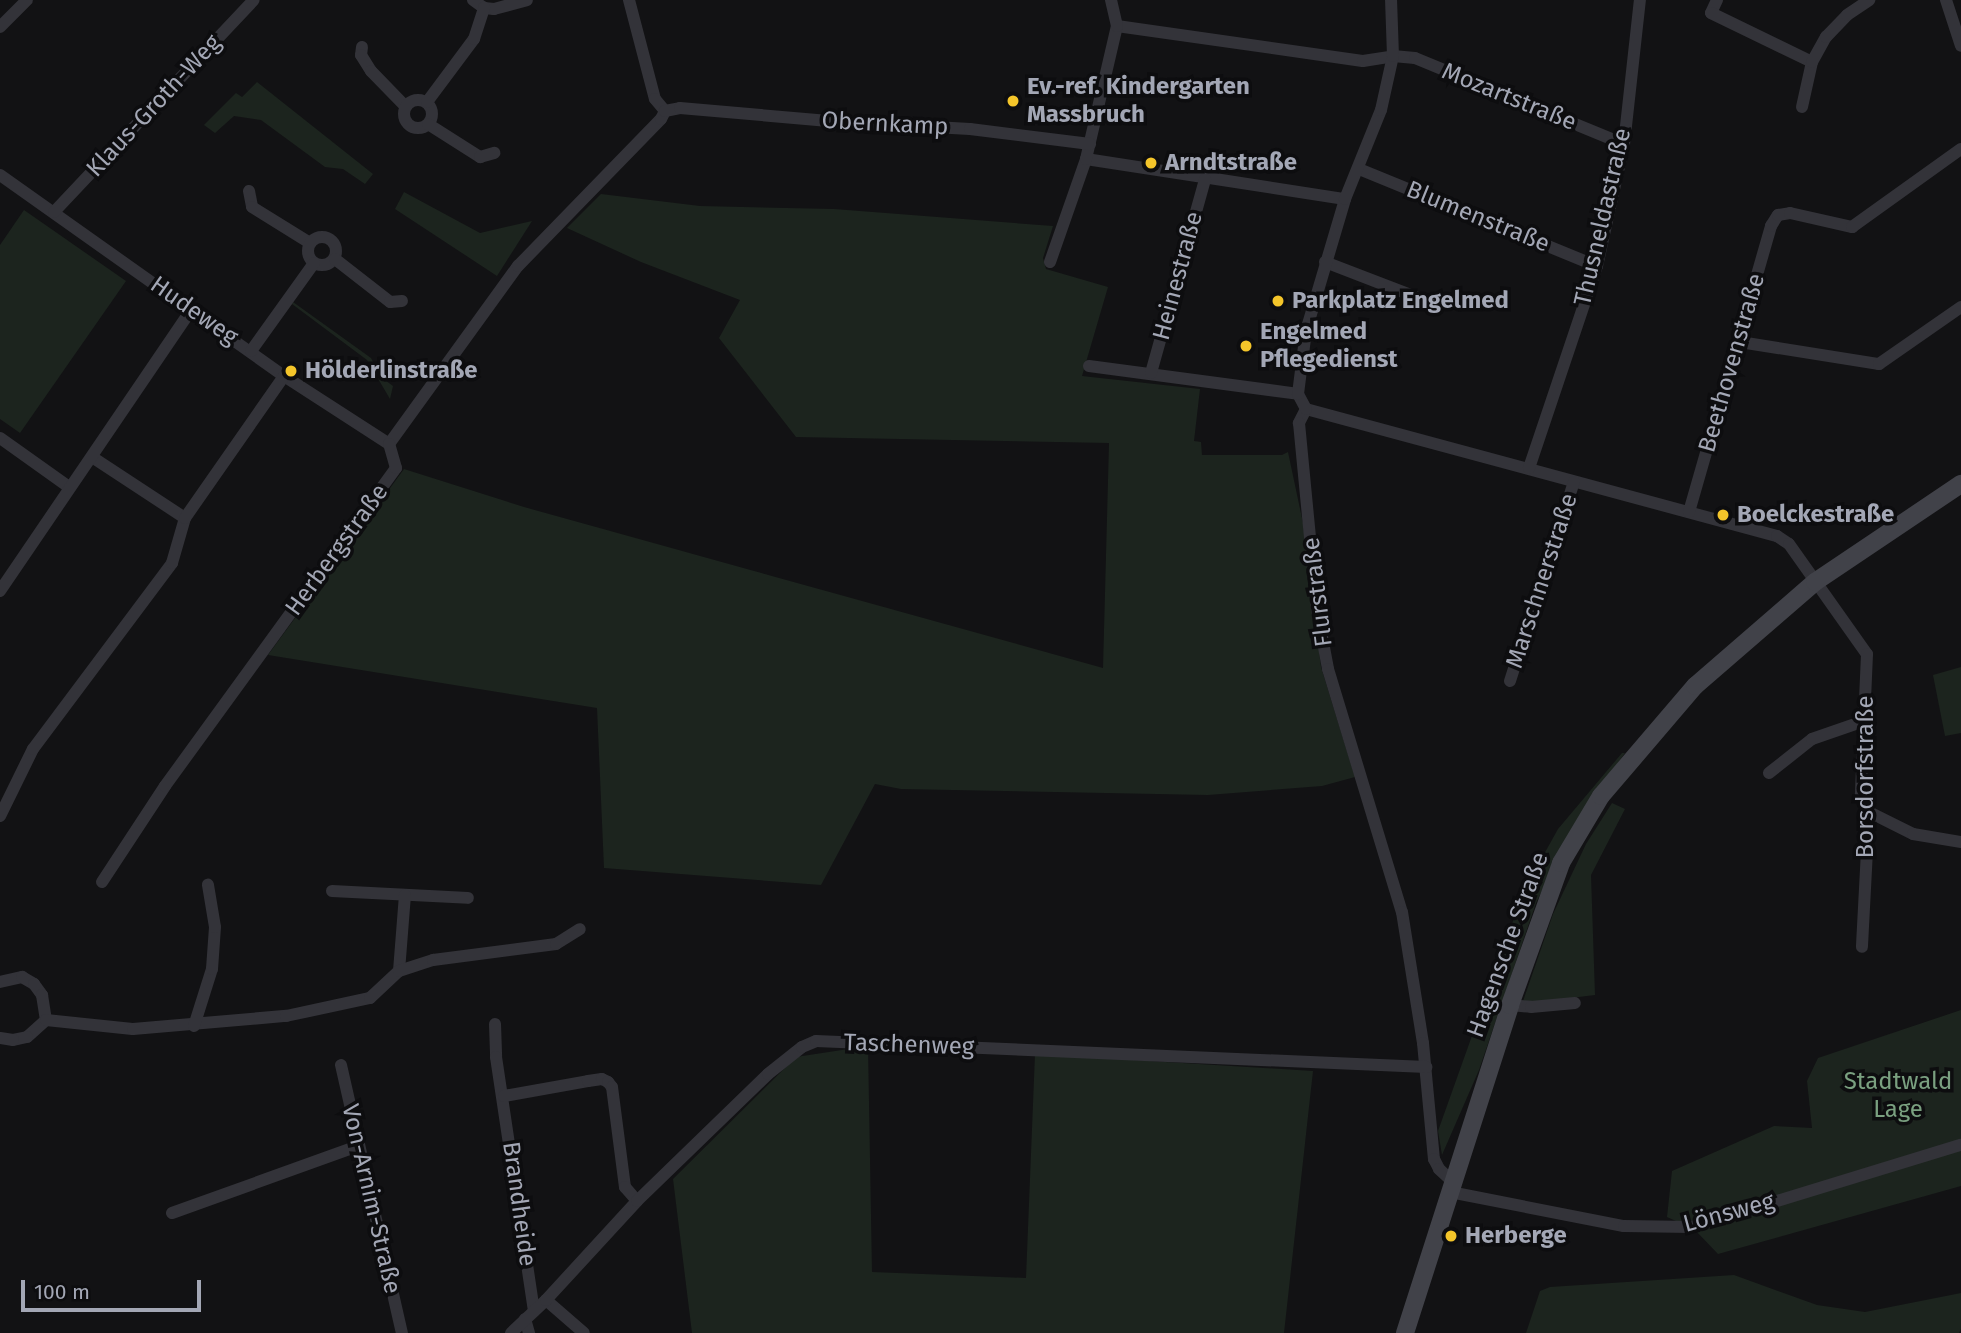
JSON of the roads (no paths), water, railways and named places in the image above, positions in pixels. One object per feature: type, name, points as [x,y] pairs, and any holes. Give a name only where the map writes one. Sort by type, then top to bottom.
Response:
[{"type":"street","points":[[0,27],[27,0]]},
{"type":"street","name":"Klaus-Groth-Weg","points":[[54,212],[254,0]]},
{"type":"street","points":[[473,0],[484,8],[527,0]]},
{"type":"street","points":[[389,444],[519,266],[661,120],[665,111],[655,99],[629,0]]},
{"type":"street","points":[[1050,262],[1090,144],[1117,26],[1111,0]]},
{"type":"street","points":[[1391,0],[1393,56],[1381,110],[1345,199],[1306,331],[1298,394],[1306,409],[1784,539],[1815,582]]},
{"type":"street","name":"Thusneldastraße","points":[[1529,468],[1597,266],[1624,144],[1640,0]]},
{"type":"street","points":[[1717,0],[1711,13],[1812,62]]},
{"type":"street","points":[[1802,107],[1812,62],[1826,37],[1847,15],[1869,0]]},
{"type":"street","points":[[1945,0],[1961,46]]},
{"type":"street","points":[[427,102],[474,39],[484,8]]},
{"type":"street","name":"Mozartstraße","points":[[1117,26],[1363,61],[1393,56],[1415,58],[1624,144]]},
{"type":"street","points":[[362,47],[361,55],[371,71],[405,106],[405,120],[409,125],[423,128],[428,124],[432,117],[427,102]]},
{"type":"street","points":[[405,106],[419,99],[427,102]]},
{"type":"street","name":"Obernkamp","points":[[665,111],[680,108],[828,121],[970,129],[1090,144]]},
{"type":"street","points":[[428,124],[480,157],[494,153]]},
{"type":"street","name":"Beethovenstraße","points":[[1689,512],[1740,342],[1771,226],[1778,215],[1790,213],[1852,226],[1961,149]]},
{"type":"street","points":[[1086,159],[1345,199]]},
{"type":"street","name":"Blumenstraße","points":[[1359,169],[1597,266]]},
{"type":"street","name":"Hudeweg","points":[[0,175],[284,376],[389,444]]},
{"type":"street","name":"Heinestraße","points":[[1151,373],[1205,179]]},
{"type":"street","points":[[249,191],[252,207],[310,243]]},
{"type":"street","points":[[316,238],[330,239],[337,251],[335,259],[329,264],[314,263],[309,258],[310,243],[316,238]]},
{"type":"street","points":[[335,259],[390,302],[402,301]]},
{"type":"street","points":[[1325,262],[1429,302]]},
{"type":"street","points":[[251,351],[314,263]]},
{"type":"street","points":[[1740,342],[1879,364],[1961,307]]},
{"type":"street","points":[[0,591],[191,310]]},
{"type":"street","points":[[1089,366],[1298,394]]},
{"type":"street","points":[[0,816],[33,749],[172,563],[185,518],[284,376]]},
{"type":"street","name":"Flurstraße","points":[[1306,409],[1298,423],[1317,610],[1328,669],[1402,912],[1426,1067],[1434,1159],[1452,1187]]},
{"type":"street","points":[[0,438],[69,487]]},
{"type":"street","name":"Herbergstraße","points":[[102,882],[165,786],[396,468],[389,444]]},
{"type":"street","points":[[92,457],[185,518]]},
{"type":"street","name":"Marschnerstraße","points":[[1510,681],[1574,482]]},
{"type":"street","name":"Hagensche Straße","points":[[1405,1333],[1510,1005],[1561,863],[1601,796],[1695,686],[1815,582],[1961,484]]},
{"type":"street","name":"Borsdorfstraße","points":[[1815,582],[1867,654],[1861,793],[1868,811],[1862,947]]},
{"type":"street","points":[[1769,773],[1812,739],[1864,721]]},
{"type":"street","points":[[1868,811],[1913,834],[1961,842]]},
{"type":"street","points":[[194,1026],[212,970],[215,927],[208,886]]},
{"type":"street","points":[[332,891],[468,898]]},
{"type":"street","points":[[399,971],[405,895]]},
{"type":"street","points":[[0,1038],[13,1040],[27,1037],[46,1020],[126,1029],[194,1026],[286,1016],[370,998],[399,971],[433,960],[465,953],[556,944],[580,929]]},
{"type":"street","points":[[0,982],[22,977],[34,984],[42,995],[46,1020]]},
{"type":"street","points":[[1510,1005],[1531,1007],[1575,1003]]},
{"type":"street","name":"Brandheide","points":[[495,1024],[496,1057],[504,1096],[530,1315],[529,1333]]},
{"type":"street","name":"Taschenweg","points":[[511,1333],[546,1300],[637,1202],[768,1074],[802,1047],[816,1041],[1426,1067]]},
{"type":"street","name":"Von-Arnim-Straße","points":[[341,1065],[402,1333]]},
{"type":"street","points":[[504,1096],[588,1080],[602,1079],[608,1082],[612,1087],[625,1187],[637,1202]]},
{"type":"street","name":"Lönsweg","points":[[1452,1187],[1624,1226],[1692,1227],[1961,1145]]},
{"type":"street","points":[[172,1213],[358,1146]]},
{"type":"street","points":[[546,1300],[584,1333]]},
{"type":"place","name":"Ev.-ref. Kindergarten Massbruch","points":[[1013,101]]},
{"type":"place","name":"Arndtstraße","points":[[1151,163]]},
{"type":"place","name":"Parkplatz Engelmed","points":[[1278,301]]},
{"type":"place","name":"Engelmed Pflegedienst","points":[[1246,346]]},
{"type":"place","name":"Hölderlinstraße","points":[[291,371]]},
{"type":"place","name":"Boelckestraße","points":[[1723,515]]},
{"type":"place","name":"Herberge","points":[[1451,1236]]},
{"type":"park label","name":"Stadtwald Lage","points":[[1898,1096]]}]
